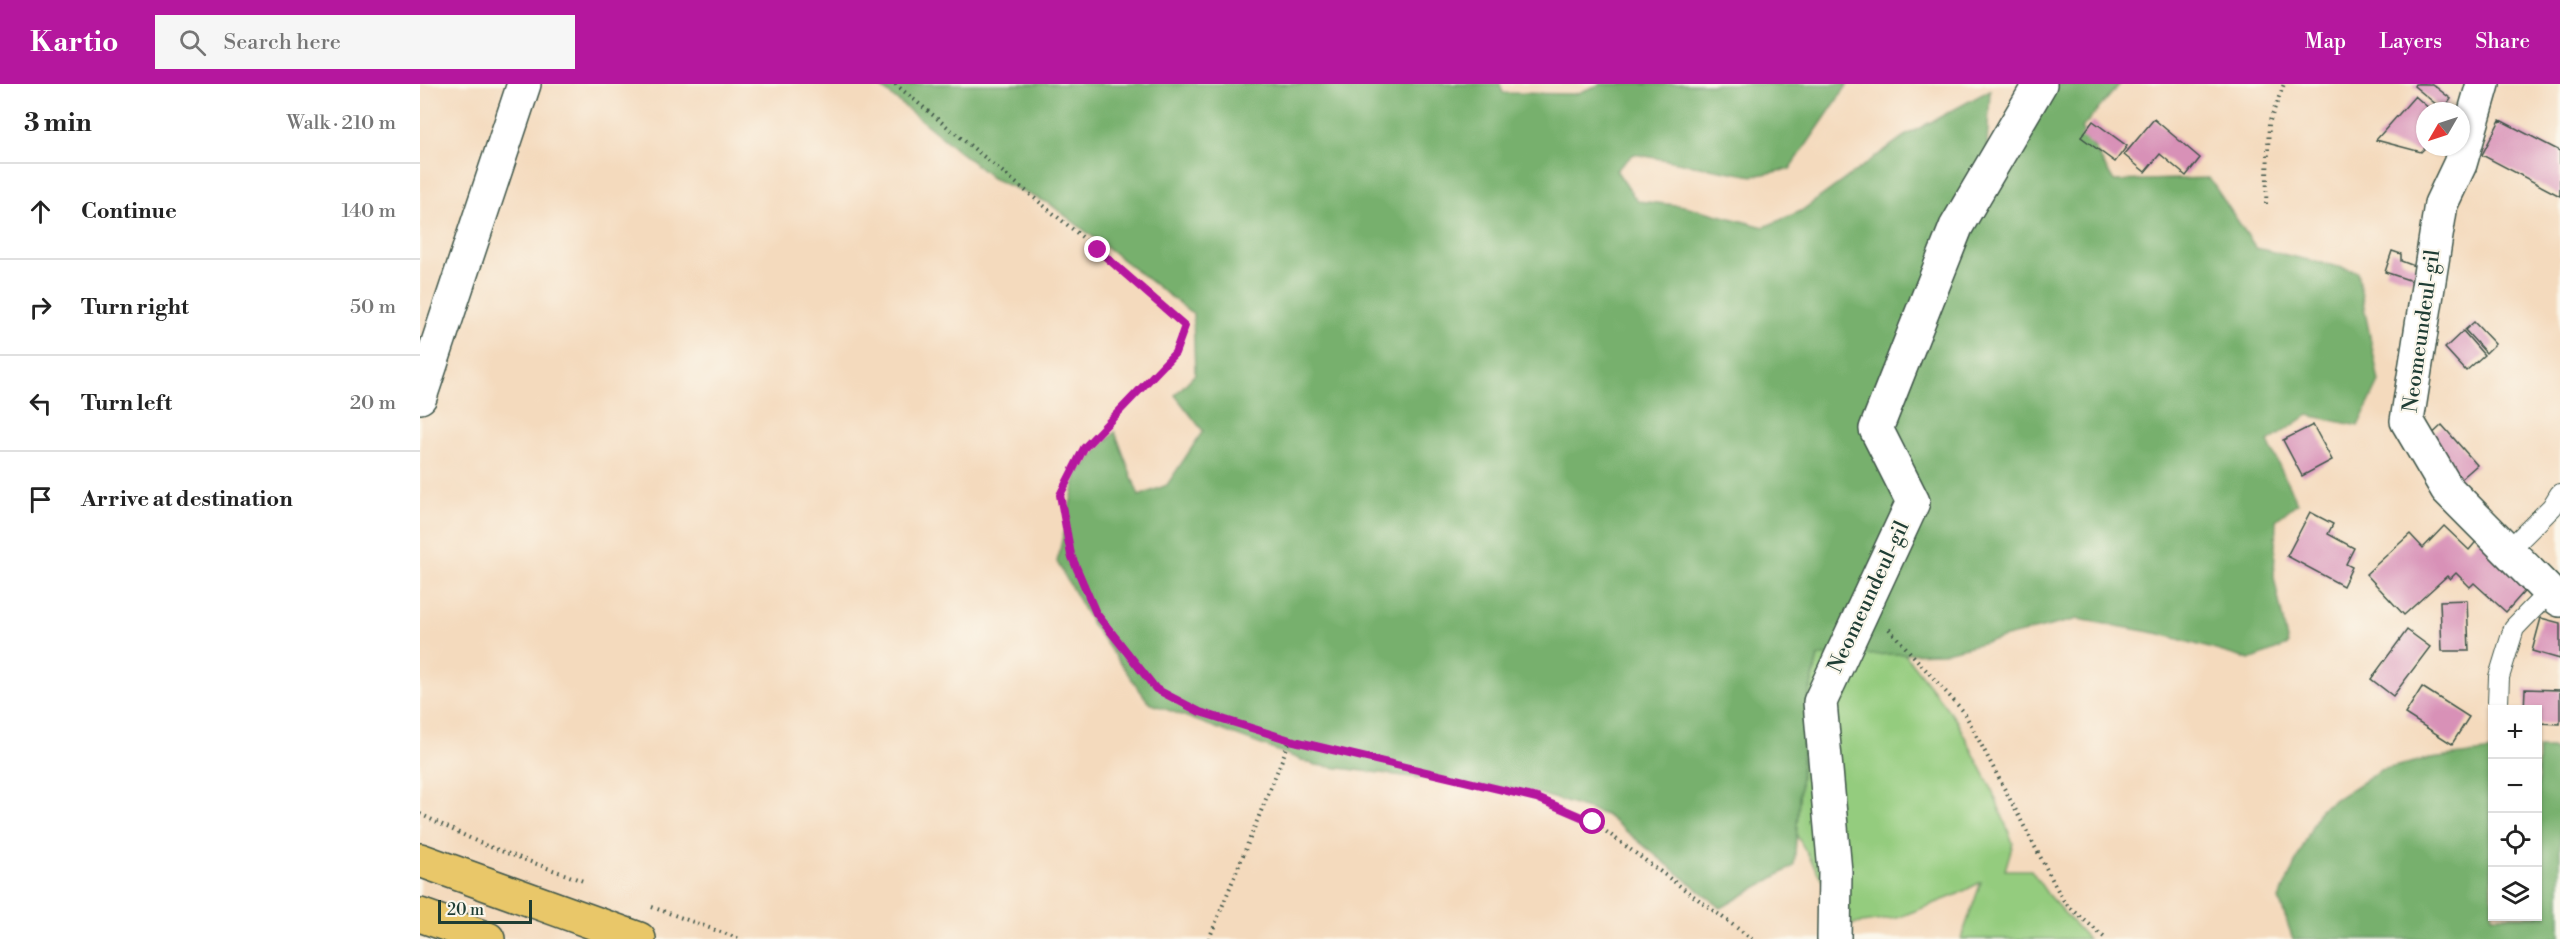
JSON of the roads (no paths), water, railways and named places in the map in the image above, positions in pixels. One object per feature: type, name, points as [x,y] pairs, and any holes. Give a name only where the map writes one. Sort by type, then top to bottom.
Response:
[{"type":"main road","points":[[420,860],[639,939]]},
{"type":"main road","points":[[420,915],[488,939]]},
{"type":"street","points":[[420,398],[524,84]]},
{"type":"street","name":"Neomeundeul-gil","points":[[1834,939],[1835,872],[1820,702],[1912,502],[1876,429],[1956,227],[2040,84]]},
{"type":"street","name":"Neomeundeul-gil","points":[[2483,84],[2460,164],[2441,204],[2407,421],[2447,489],[2554,596]]},
{"type":"lane","points":[[2508,551],[2552,507],[2560,494]]},
{"type":"lane","points":[[2498,703],[2499,677],[2514,628],[2554,596]]}]
